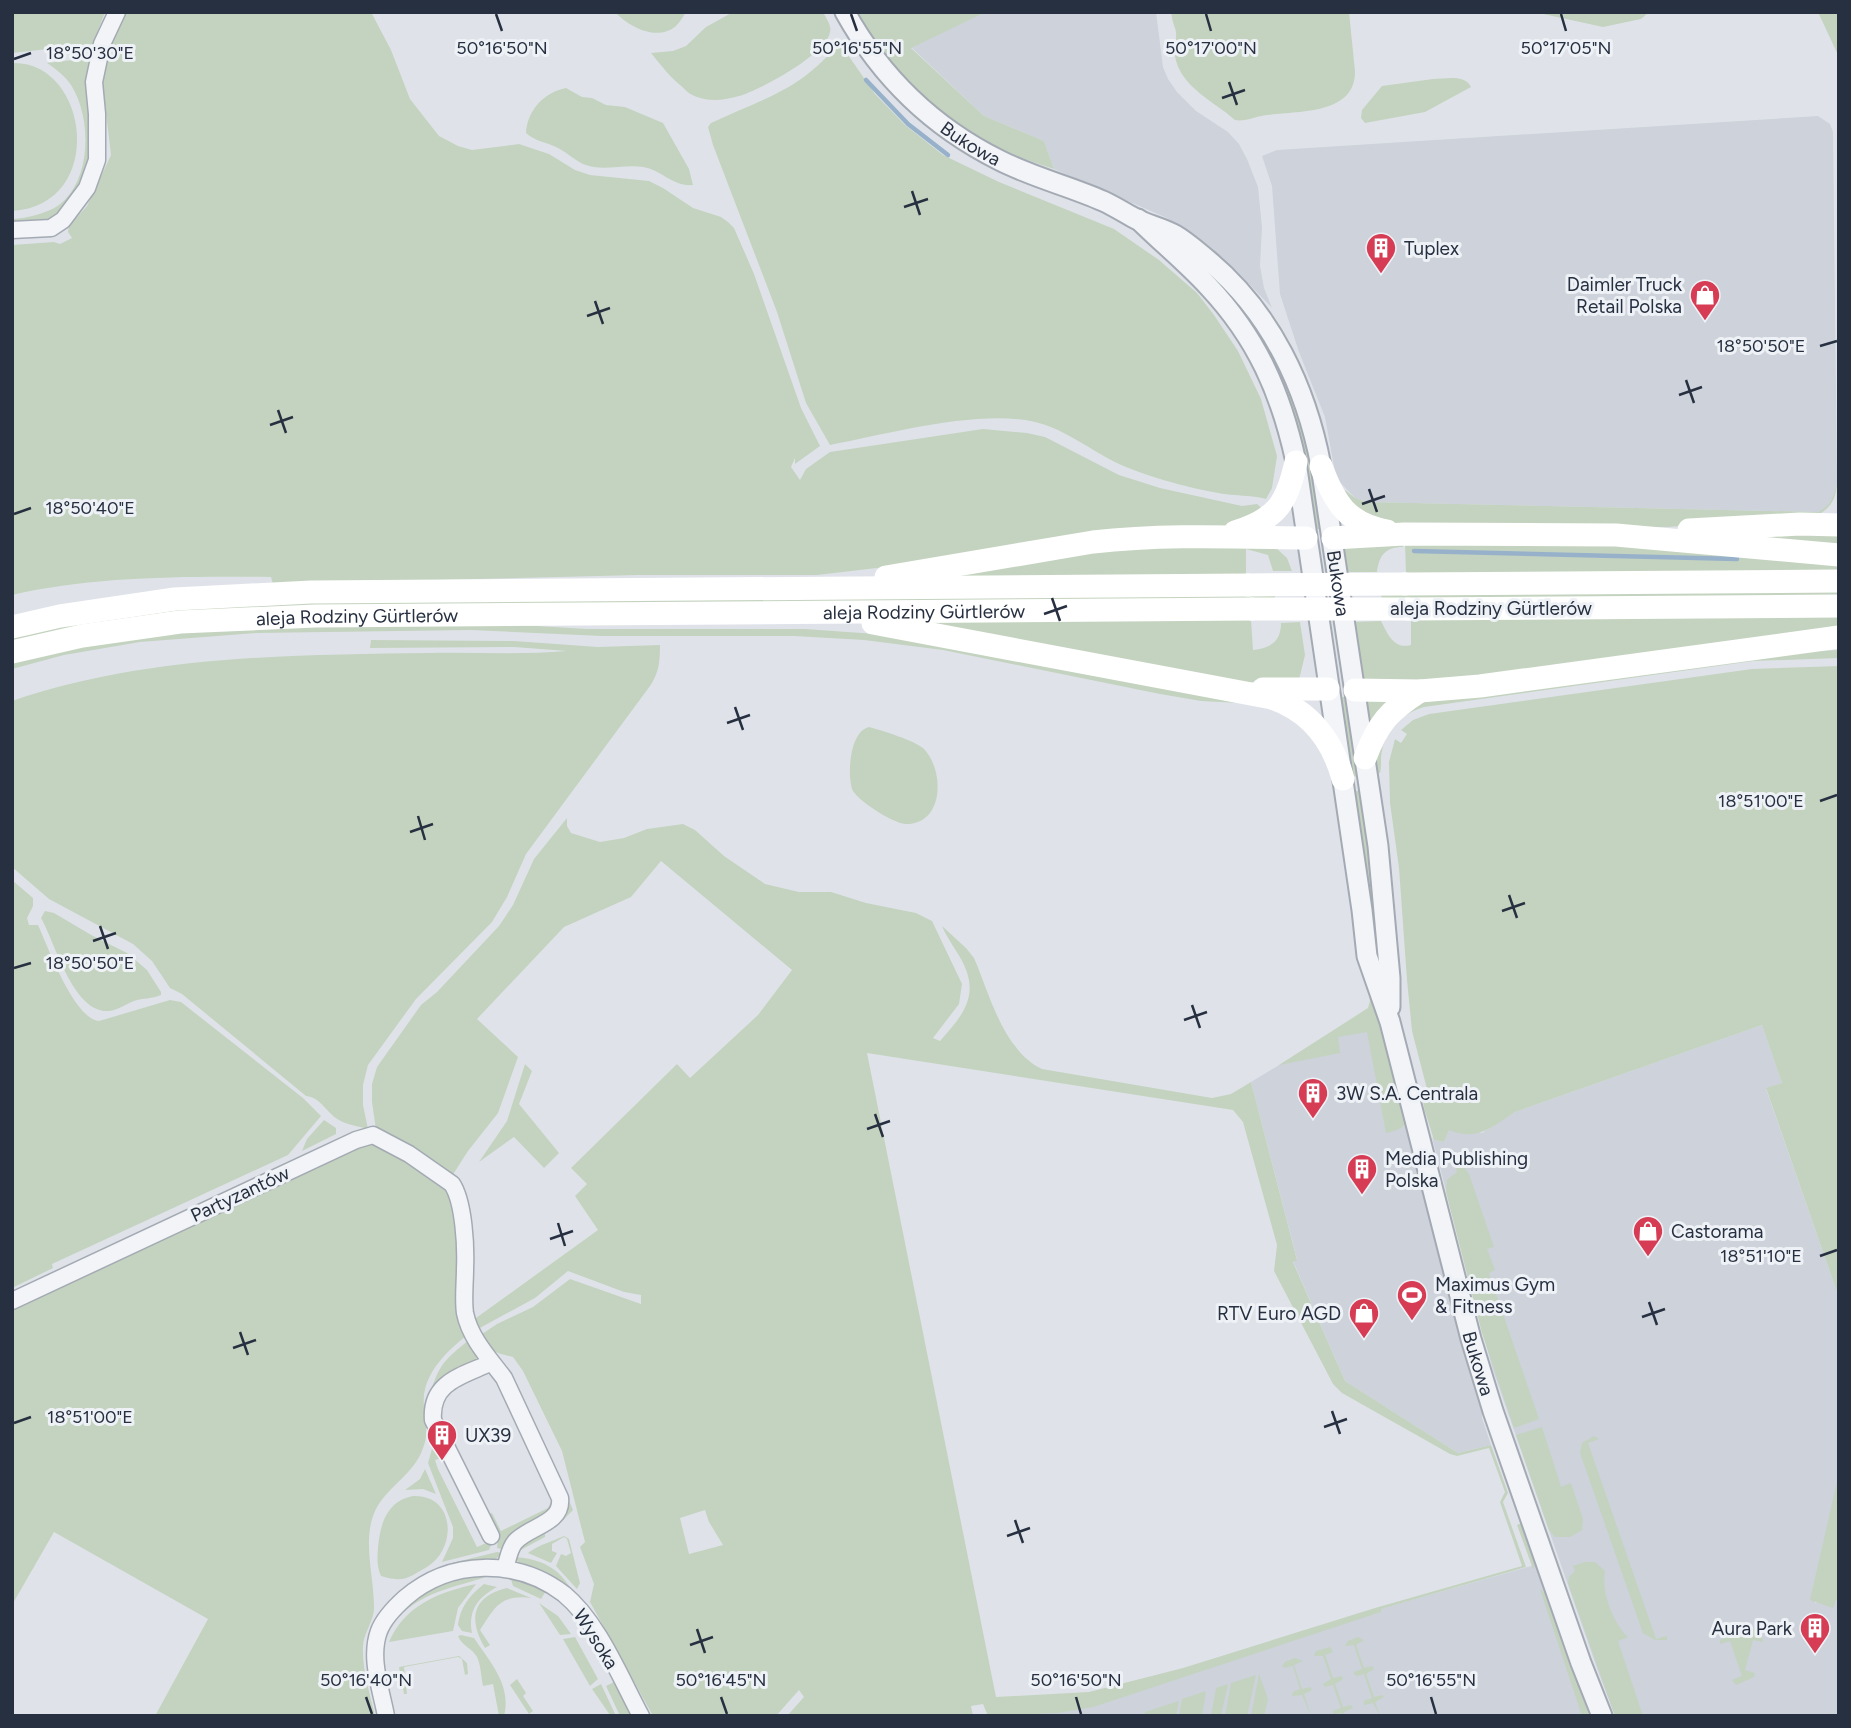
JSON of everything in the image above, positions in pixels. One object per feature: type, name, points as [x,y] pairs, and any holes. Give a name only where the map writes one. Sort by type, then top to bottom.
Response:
[{"type":"main road","points":[[1222,536],[1258,525],[1274,511],[1291,483],[1296,462]]},
{"type":"main road","points":[[1321,466],[1336,501],[1352,518],[1376,529],[1404,534]]},
{"type":"main road","points":[[1333,538],[1404,534],[1616,534],[1839,524]]},
{"type":"main road","points":[[1616,534],[1839,555]]},
{"type":"main road","points":[[814,589],[1093,541],[1222,536],[1306,538]]},
{"type":"main road","name":"aleja Rodziny Gürtlerów","points":[[12,627],[60,616],[175,599],[299,593],[1839,581]]},
{"type":"main road","name":"aleja Rodziny Gürtlerów","points":[[12,652],[82,636],[180,622],[315,616],[1839,606]]},
{"type":"main road","points":[[825,613],[1272,698],[1303,714],[1329,744],[1343,779]]},
{"type":"main road","points":[[1355,690],[1420,691],[1480,686],[1839,637]]},
{"type":"main road","points":[[1218,688],[1328,689]]},
{"type":"main road","points":[[1365,758],[1373,735],[1389,712],[1420,691]]},
{"type":"street","points":[[12,230],[51,228],[63,220],[88,188],[97,160],[95,73],[102,44],[117,12]]},
{"type":"street","name":"Bukowa","points":[[845,12],[877,62],[897,86],[948,131],[1001,161],[1103,201],[1174,234],[1192,247],[1221,271],[1255,309],[1293,372],[1308,411],[1321,466],[1333,538],[1386,922],[1390,1022]]},
{"type":"street","name":"Bukowa","points":[[1138,219],[1208,286],[1251,341],[1286,418],[1296,462],[1367,956],[1390,1022],[1482,1375],[1597,1709]]},
{"type":"street","points":[[1306,538],[1333,538]]},
{"type":"street","points":[[1328,689],[1355,690]]},
{"type":"street","name":"Partyzantów","points":[[12,1301],[340,1146],[373,1135],[409,1154],[452,1184],[462,1217],[466,1263],[466,1314],[490,1363]]},
{"type":"street","points":[[386,1716],[375,1653],[379,1630],[387,1616],[408,1595],[434,1579],[464,1570],[500,1568],[516,1541],[552,1519],[561,1503],[541,1454],[504,1378],[490,1363],[439,1390],[433,1409],[433,1420],[491,1536]]},
{"type":"street","name":"Wysoka","points":[[500,1568],[543,1581],[578,1608],[589,1620],[641,1716]]},
{"type":"shaded area","points":[[986,12],[1156,12],[1163,67],[1168,79],[1196,111],[1228,132],[1239,144],[1258,187],[1262,227],[1260,266],[1264,288],[1272,308],[1236,270],[1167,218],[1054,169],[1044,141],[984,116],[911,47]]},
{"type":"shaded area","points":[[1818,116],[1830,124],[1833,132],[1837,483],[1834,496],[1825,509],[1818,512],[1366,502],[1355,498],[1336,478],[1325,417],[1280,294],[1272,186],[1262,156],[1277,150]]},
{"type":"shaded area","points":[[1376,1006],[1484,1409],[1482,1418],[1491,1445],[1458,1453],[1345,1381],[1293,1261],[1297,1259],[1251,1082]]},
{"type":"shaded area","points":[[1762,1025],[1782,1083],[1766,1089],[1839,1298],[1839,1473],[1815,1603],[1839,1595],[1839,1716],[1615,1716],[1492,1367],[1432,1137],[1444,1142],[1449,1129],[1482,1133],[1515,1112]]},
{"type":"shaded area","points":[[1536,1560],[1589,1716],[1001,1716],[1190,1669],[1380,1612],[1380,1609],[1535,1565]]},
{"type":"green space","points":[[12,12],[105,12],[93,44],[12,53]]},
{"type":"green space","points":[[123,12],[371,12],[391,50],[410,99],[439,136],[472,150],[519,144],[549,154],[575,170],[590,175],[649,181],[693,208],[721,217],[734,228],[754,274],[801,408],[820,446],[795,464],[795,458],[791,467],[800,480],[806,469],[830,452],[983,429],[1045,437],[1119,475],[1160,488],[1242,506],[1257,504],[1266,512],[1244,525],[817,575],[638,575],[273,584],[271,577],[174,577],[74,584],[12,595],[12,245],[54,242],[60,244],[72,238],[68,232],[69,226],[87,206],[111,155],[102,80],[111,43]]},
{"type":"green space","points":[[615,12],[686,12],[676,26],[668,31],[652,33],[635,27]]},
{"type":"green space","points":[[733,12],[823,12],[830,32],[826,41],[805,60],[762,87],[723,99],[707,100],[694,96],[672,77],[651,53],[673,51],[686,46],[706,27]]},
{"type":"green space","points":[[833,12],[881,80],[909,109],[941,135],[979,158],[1099,210],[1128,225],[1156,244],[1205,288],[1244,341],[1273,401],[1284,439],[1286,452],[1285,477],[1275,502],[1273,500],[1285,464],[1283,440],[1272,403],[1243,343],[1204,290],[1155,245],[1127,226],[1098,211],[987,165],[934,131],[917,117],[885,86],[857,51]]},
{"type":"green space","points":[[855,12],[986,12],[911,48],[984,116],[1044,141],[1054,169],[1021,158],[992,144],[964,129],[939,110],[894,66]]},
{"type":"green space","points":[[1171,12],[1349,12],[1355,71],[1353,85],[1346,96],[1323,108],[1235,120],[1199,93],[1178,67],[1175,56],[1176,31]]},
{"type":"green space","points":[[1534,12],[1649,12],[1641,19],[1603,27]]},
{"type":"green space","points":[[1818,12],[1839,12],[1839,57]]},
{"type":"green space","points":[[839,42],[875,94],[905,125],[943,155],[999,182],[1114,229],[1159,260],[1197,293],[1238,351],[1261,399],[1277,456],[1272,488],[1266,499],[1222,494],[1150,476],[1113,461],[1052,427],[1025,420],[1003,418],[953,421],[830,445],[806,403],[777,312],[708,127],[711,123],[797,82],[826,58]]},
{"type":"green space","points":[[89,58],[87,79],[91,111],[90,162],[80,185],[63,208],[44,222],[12,224],[12,219],[36,215],[59,205],[70,194],[78,180],[85,148],[83,114],[71,85],[47,63]]},
{"type":"green space","points":[[12,63],[38,68],[58,84],[71,107],[77,134],[74,161],[63,185],[43,203],[12,211]]},
{"type":"green space","points":[[1433,79],[1460,79],[1471,87],[1425,112],[1365,123],[1361,118],[1362,110],[1382,86]]},
{"type":"green space","points":[[566,88],[582,97],[592,98],[606,105],[625,107],[663,123],[689,169],[693,185],[673,181],[643,167],[590,166],[526,133],[530,117],[538,104],[558,90]]},
{"type":"green space","points":[[1190,253],[1235,295],[1281,366],[1308,441],[1321,529],[1315,529],[1299,432],[1284,387],[1270,361]]},
{"type":"green space","points":[[1837,483],[1832,502],[1818,515],[1668,527],[1412,526],[1373,520],[1346,498],[1345,490],[1366,502],[1818,512],[1831,500]]},
{"type":"green space","points":[[1839,531],[1839,548],[1735,535]]},
{"type":"green space","points":[[1405,541],[1583,541],[1839,562],[1839,573],[1406,575]]},
{"type":"green space","points":[[1403,542],[1403,547],[1384,553],[1377,572],[1345,572],[1341,545]]},
{"type":"green space","points":[[1275,547],[1287,558],[1292,571],[1273,571],[1268,555],[1246,549],[1246,577],[907,578],[1104,548]]},
{"type":"green space","points":[[1839,589],[1839,597],[1382,599],[1381,594]]},
{"type":"green space","points":[[1275,594],[1275,600],[649,606],[12,643],[12,635],[47,627],[210,604]]},
{"type":"green space","points":[[1839,613],[1839,629],[1473,678],[1362,683],[1352,622],[1381,621],[1395,643],[1405,646],[1411,645],[1411,618]]},
{"type":"green space","points":[[1251,619],[1253,650],[1273,643],[1279,635],[1281,623],[1300,622],[1305,655],[1298,684],[1245,682],[893,620]]},
{"type":"green space","points":[[502,624],[587,629],[805,629],[890,635],[1239,703],[1201,701],[1160,694],[943,650],[864,640],[794,636],[602,636],[471,630],[257,633],[140,642],[64,655],[12,669],[12,661],[50,651],[205,628]]},
{"type":"green space","points":[[371,640],[514,641],[598,647],[660,645],[660,656],[653,681],[526,854],[507,897],[492,922],[416,999],[368,1065],[363,1085],[363,1105],[368,1129],[346,1123],[306,1096],[182,994],[170,988],[152,961],[133,944],[49,899],[12,867],[12,701],[114,674],[218,661],[324,655],[567,651],[514,647],[370,648]]},
{"type":"green space","points":[[1839,650],[1839,658],[1753,661],[1424,707],[1409,713],[1392,729],[1384,743],[1380,773],[1375,773],[1376,748],[1385,726],[1401,710],[1424,698],[1753,654]]},
{"type":"green space","points":[[1839,666],[1839,1298],[1766,1088],[1782,1083],[1762,1025],[1515,1112],[1476,1134],[1449,1130],[1444,1142],[1434,1140],[1424,1108],[1423,1100],[1427,1089],[1412,1031],[1399,868],[1390,803],[1389,762],[1395,739],[1401,743],[1407,734],[1401,730],[1413,720],[1429,714],[1752,669]]},
{"type":"green space","points":[[1391,696],[1369,725],[1365,698]]},
{"type":"green space","points":[[1341,697],[1346,697],[1359,776],[1351,777]]},
{"type":"green space","points":[[869,727],[913,742],[924,749],[931,759],[938,783],[937,795],[934,807],[918,822],[905,824],[892,820],[867,805],[852,789],[850,763],[854,744],[863,730]]},
{"type":"green space","points":[[1361,790],[1380,916],[1385,978],[1376,960],[1353,792]]},
{"type":"green space","points":[[567,818],[571,833],[600,842],[624,838],[647,829],[683,824],[695,830],[724,856],[765,884],[799,892],[831,892],[866,903],[916,913],[932,921],[962,984],[959,1004],[933,1038],[940,1041],[962,1013],[969,994],[967,972],[942,926],[974,958],[999,1020],[1017,1049],[1042,1069],[1212,1098],[1231,1094],[1251,1082],[1297,1260],[1293,1262],[1345,1381],[1458,1453],[1491,1445],[1508,1493],[1503,1502],[1526,1567],[1381,1609],[1381,1612],[1093,1707],[1058,1713],[988,1716],[983,1704],[971,1706],[973,1716],[787,1716],[804,1697],[799,1690],[776,1716],[653,1716],[590,1602],[594,1584],[580,1547],[585,1542],[562,1451],[523,1371],[513,1357],[497,1353],[491,1348],[482,1334],[533,1307],[570,1279],[641,1304],[641,1295],[624,1292],[568,1271],[535,1298],[478,1329],[476,1318],[598,1230],[575,1196],[587,1184],[571,1168],[677,1064],[690,1078],[758,1015],[792,970],[661,861],[631,897],[564,927],[477,1019],[518,1057],[498,1113],[452,1176],[376,1130],[372,1084],[377,1067],[421,1005],[437,992],[499,926],[513,905],[534,859]],"holes":[[[867,1053],[1233,1110],[1243,1122],[1277,1245],[1274,1271],[1333,1384],[1342,1393],[1450,1454],[1457,1456],[1489,1448],[1505,1492],[1500,1502],[1522,1566],[1375,1608],[1183,1668],[1089,1692],[996,1697]],[[705,1510],[723,1545],[689,1554],[680,1518]]]},
{"type":"green space","points":[[12,880],[33,898],[33,906],[27,918],[29,925],[38,925],[71,996],[90,1017],[99,1021],[170,1000],[181,1002],[303,1098],[321,1116],[288,1155],[52,1264],[53,1268],[12,1288]]},
{"type":"green space","points":[[45,911],[54,913],[127,953],[147,970],[161,995],[134,1001],[109,1011],[96,1009],[85,1001],[67,975],[41,918]]},
{"type":"green space","points":[[1363,960],[1406,1115],[1403,1126],[1386,1133],[1367,1032],[1338,1037],[1340,1053],[1279,1065],[1368,1008],[1370,1001]]},
{"type":"green space","points":[[525,1064],[532,1071],[519,1104],[559,1153],[544,1168],[514,1137],[479,1162],[507,1121]]},
{"type":"green space","points":[[324,1120],[336,1128],[336,1134],[302,1151],[307,1139]]},
{"type":"green space","points":[[373,1135],[452,1184],[466,1336],[450,1350],[430,1375],[424,1395],[426,1433],[423,1448],[413,1466],[380,1502],[371,1522],[369,1546],[374,1611],[364,1642],[363,1655],[375,1716],[155,1716],[208,1619],[54,1532],[12,1605],[12,1309]]},
{"type":"green space","points":[[1464,1167],[1469,1174],[1494,1247],[1487,1249],[1495,1270],[1489,1273],[1539,1419],[1514,1428],[1482,1333],[1446,1192],[1447,1180],[1457,1172],[1456,1168]]},
{"type":"green space","points":[[469,1340],[477,1355],[475,1362],[432,1388],[446,1361]]},
{"type":"green space","points":[[1542,1427],[1561,1487],[1571,1483],[1583,1519],[1582,1530],[1570,1537],[1555,1537],[1549,1530],[1516,1435]]},
{"type":"green space","points":[[1594,1436],[1599,1439],[1588,1443],[1656,1639],[1667,1636],[1667,1640],[1655,1640],[1643,1633],[1580,1453],[1582,1443]]},
{"type":"green space","points":[[435,1438],[444,1457],[435,1460],[438,1469],[477,1547],[493,1540],[489,1550],[442,1562],[453,1538],[453,1527],[428,1463]]},
{"type":"green space","points":[[555,1468],[573,1510],[545,1533],[545,1537],[517,1552],[519,1545],[553,1525]]},
{"type":"green space","points":[[425,1469],[436,1494],[423,1489],[405,1490],[420,1479]]},
{"type":"green space","points":[[1839,1473],[1839,1600],[1836,1600],[1833,1608],[1810,1600]]},
{"type":"green space","points":[[546,1486],[549,1486],[554,1508],[502,1549],[497,1548],[498,1538],[487,1515],[492,1513],[501,1531],[548,1508],[552,1501]]},
{"type":"green space","points":[[413,1496],[427,1498],[437,1504],[444,1513],[447,1536],[444,1548],[427,1567],[410,1577],[396,1579],[381,1576],[377,1555],[383,1522],[391,1508]]},
{"type":"green space","points":[[1522,1523],[1536,1562],[1533,1569],[1517,1525]]},
{"type":"green space","points":[[564,1536],[569,1539],[580,1583],[577,1589],[556,1566],[561,1554],[566,1556],[571,1553],[567,1539],[564,1537],[552,1544],[552,1551],[557,1553],[551,1563],[528,1553]]},
{"type":"green space","points":[[502,1553],[494,1561],[428,1573],[452,1563]]},
{"type":"green space","points":[[515,1557],[533,1560],[555,1570],[571,1590],[520,1565]]},
{"type":"green space","points":[[1595,1562],[1605,1571],[1609,1607],[1628,1637],[1618,1641],[1643,1716],[1615,1716],[1568,1583],[1569,1577],[1575,1571],[1573,1566]]},
{"type":"green space","points":[[497,1573],[444,1590],[420,1601],[397,1619],[383,1643],[392,1622],[420,1595],[458,1577]]},
{"type":"green space","points":[[510,1576],[547,1589],[541,1599],[513,1586]]},
{"type":"green space","points":[[476,1584],[458,1608],[453,1631],[389,1642],[404,1618],[414,1609],[436,1596]]},
{"type":"green space","points":[[484,1584],[497,1587],[476,1606],[471,1618],[472,1633],[462,1631],[458,1625],[463,1607]]},
{"type":"green space","points":[[507,1588],[531,1598],[512,1598],[494,1610],[480,1630],[490,1645],[485,1648],[476,1628],[476,1610],[486,1597]]},
{"type":"green space","points":[[1540,1589],[1550,1598],[1589,1716],[1582,1716]]},
{"type":"green space","points":[[539,1603],[558,1616],[571,1634],[560,1635]]},
{"type":"green space","points":[[1750,1628],[1761,1632],[1763,1642],[1753,1640],[1745,1670],[1755,1673],[1754,1677],[1736,1685],[1732,1680],[1742,1676],[1730,1641],[1720,1644],[1720,1640]]},
{"type":"green space","points":[[458,1636],[474,1638],[498,1674],[505,1694],[504,1716],[499,1716],[493,1684],[483,1686],[477,1657],[464,1645]]},
{"type":"green space","points":[[575,1637],[598,1679],[590,1686],[563,1639]]},
{"type":"green space","points":[[1358,1637],[1364,1640],[1356,1645],[1364,1668],[1372,1666],[1374,1669],[1366,1674],[1374,1697],[1384,1697],[1375,1702],[1380,1716],[1373,1703],[1364,1705],[1364,1701],[1372,1698],[1364,1674],[1354,1674],[1362,1669],[1354,1645],[1345,1646],[1348,1641]]},
{"type":"green space","points":[[1330,1647],[1333,1652],[1325,1655],[1333,1678],[1341,1676],[1343,1679],[1335,1684],[1343,1707],[1351,1705],[1353,1708],[1344,1712],[1345,1716],[1342,1713],[1333,1714],[1333,1711],[1341,1708],[1333,1685],[1325,1687],[1323,1684],[1331,1679],[1323,1656],[1314,1656],[1316,1651]]},
{"type":"green space","points":[[459,1656],[467,1663],[468,1674],[465,1675],[462,1659],[458,1657],[404,1667],[407,1694],[404,1694],[399,1667]]},
{"type":"green space","points":[[1295,1658],[1303,1661],[1294,1665],[1302,1689],[1310,1687],[1312,1690],[1304,1694],[1311,1716],[1302,1695],[1292,1696],[1293,1692],[1300,1689],[1293,1666],[1282,1666]]},
{"type":"green space","points":[[1259,1674],[1268,1699],[1264,1716],[1251,1716]]},
{"type":"green space","points":[[1256,1675],[1247,1716],[1225,1716],[1231,1683]]},
{"type":"green space","points":[[517,1679],[526,1693],[523,1696],[533,1711],[529,1714],[510,1685]]},
{"type":"green space","points":[[616,1681],[634,1716],[620,1716],[606,1686]]},
{"type":"green space","points":[[601,1684],[616,1716],[610,1715],[592,1689]]},
{"type":"green space","points":[[1228,1684],[1221,1716],[1211,1716],[1216,1688]]},
{"type":"green space","points":[[1206,1691],[1202,1716],[1179,1716],[1182,1699]]},
{"type":"green space","points":[[1179,1701],[1176,1716],[1144,1716],[1145,1712]]},
{"type":"waterway","points":[[866,80],[908,124],[948,155]]},
{"type":"waterway","points":[[1414,551],[1737,559]]},
{"type":"place","name":"Tuplex","points":[[1381,275]]},
{"type":"place","name":"Daimler Truck Retail Polska","points":[[1705,322]]},
{"type":"place","name":"3W S.A. Centrala","points":[[1313,1120]]},
{"type":"place","name":"Media Publishing Polska","points":[[1362,1196]]},
{"type":"place","name":"Castorama","points":[[1648,1258]]},
{"type":"place","name":"Maximus Gym & Fitness","points":[[1412,1322]]},
{"type":"place","name":"RTV Euro AGD","points":[[1364,1340]]},
{"type":"place","name":"UX39","points":[[442,1462]]},
{"type":"place","name":"Aura Park","points":[[1815,1655]]}]
